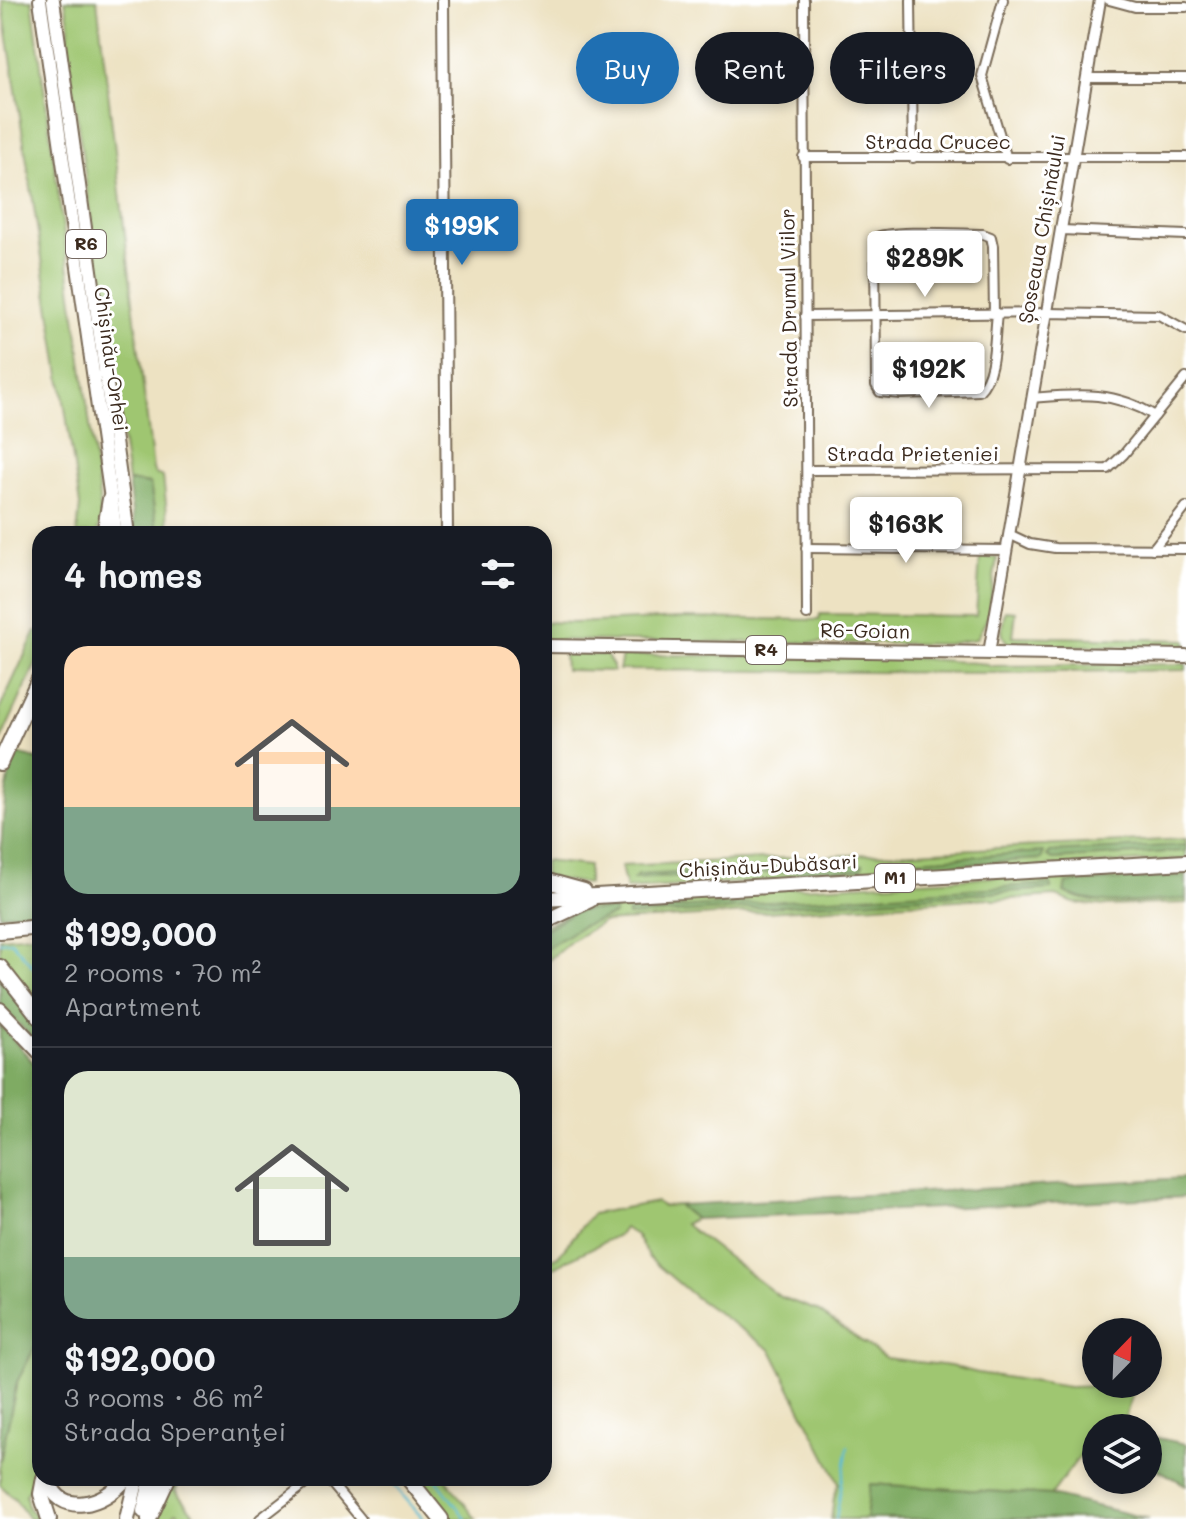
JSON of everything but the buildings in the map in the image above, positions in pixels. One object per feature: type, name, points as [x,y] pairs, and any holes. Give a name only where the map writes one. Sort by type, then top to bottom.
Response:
[{"type":"highway","points":[[105,526],[110,499]]},
{"type":"highway","points":[[0,763],[32,694]]},
{"type":"highway","name":"Chișinău-Dubăsari","points":[[552,898],[1186,862]]},
{"type":"highway","points":[[552,882],[604,895]]},
{"type":"highway","points":[[552,918],[604,895]]},
{"type":"highway","points":[[0,931],[32,928]]},
{"type":"highway","points":[[0,967],[32,1004]]},
{"type":"highway","points":[[0,1010],[32,1044]]},
{"type":"highway","points":[[44,1486],[41,1494],[49,1519]]},
{"type":"highway","points":[[50,1486],[60,1499],[85,1507],[102,1502],[120,1486]]},
{"type":"highway","points":[[127,1519],[135,1486]]},
{"type":"highway","points":[[142,1519],[150,1486]]},
{"type":"highway","points":[[149,1519],[164,1486]]},
{"type":"highway","points":[[414,1486],[441,1519]]},
{"type":"main road","name":"Chișinău-Orhei","points":[[40,0],[115,526]]},
{"type":"main road","name":"Chișinău-Orhei","points":[[53,0],[127,526]]},
{"type":"main road","name":"R6-Goian","points":[[552,646],[1186,656]]},
{"type":"street","points":[[443,0],[447,526]]},
{"type":"street","name":"Strada Drumul Viilor","points":[[804,0],[807,615]]},
{"type":"street","points":[[911,0],[913,158]]},
{"type":"street","points":[[1003,0],[982,76],[1007,159]]},
{"type":"street","name":"Șoseaua Chișinăului","points":[[989,653],[1100,0]]},
{"type":"street","points":[[1109,0],[1135,7],[1186,7]]},
{"type":"street","points":[[1087,78],[1186,78]]},
{"type":"street","name":"Strada Crucec","points":[[803,157],[1186,157]]},
{"type":"street","points":[[1061,230],[1186,235]]},
{"type":"street","points":[[902,233],[983,234],[991,237],[996,314],[989,373],[982,389],[974,393],[901,394],[877,390],[876,315],[875,238],[882,234],[902,233]]},
{"type":"street","points":[[805,316],[1159,315],[1186,330]]},
{"type":"street","name":"Strada Prieteniei","points":[[807,470],[1108,469],[1186,378]]},
{"type":"street","points":[[1032,398],[1112,396],[1155,416]]},
{"type":"street","points":[[1153,549],[1186,507]]},
{"type":"street","points":[[1009,534],[1038,546],[1186,549]]},
{"type":"street","points":[[806,548],[1006,550]]},
{"type":"street","points":[[263,1518],[303,1486]]},
{"type":"street","points":[[334,1486],[361,1519]]},
{"type":"green space","points":[[2,0],[32,0],[97,477],[99,526],[78,526],[80,505]]},
{"type":"green space","points":[[65,0],[97,0],[153,469],[155,474],[163,477],[169,526],[157,526],[150,484],[128,481],[68,53],[69,22]]},
{"type":"green space","points":[[128,481],[150,484],[157,526],[134,526]]},
{"type":"green space","points":[[980,557],[997,558],[988,617],[976,639],[947,644],[552,640],[552,622],[681,618],[819,620],[820,614],[976,616]]},
{"type":"green space","points":[[1005,611],[1016,612],[1013,636],[1186,640],[1186,647],[1012,645],[1003,635]]},
{"type":"green space","points":[[32,640],[32,672],[0,742],[0,708]]},
{"type":"green space","points":[[564,654],[606,655],[613,671],[565,670]]},
{"type":"green space","points":[[622,656],[914,658],[989,666],[1186,664],[1186,670],[992,673],[619,670]]},
{"type":"green space","points":[[18,754],[32,758],[32,911],[0,915],[4,806],[12,767]]},
{"type":"green space","points":[[1186,839],[1186,859],[626,889],[621,866]]},
{"type":"green space","points":[[1186,845],[1186,851],[1053,859],[1047,856],[1050,852]]},
{"type":"green space","points":[[1043,852],[1042,859],[883,869],[879,866],[881,862]]},
{"type":"green space","points":[[552,862],[588,866],[588,884],[552,878]]},
{"type":"green space","points":[[863,864],[861,869],[634,879],[638,875]]},
{"type":"green space","points":[[1186,866],[1186,903],[1106,906],[1074,903],[1056,896],[988,898],[603,922],[571,941],[552,957],[552,922],[580,908],[636,897]]},
{"type":"green space","points":[[1186,876],[1186,899],[1108,902],[1078,898],[1064,892],[1066,883]]},
{"type":"green space","points":[[1051,884],[1051,889],[628,916],[628,911]]},
{"type":"green space","points":[[614,910],[615,913],[582,926],[552,945],[552,925],[574,912]]},
{"type":"green space","points":[[32,935],[32,994],[0,956],[0,938]]},
{"type":"green space","points":[[0,977],[32,1018],[32,1038],[0,1005]]},
{"type":"green space","points":[[0,1025],[32,1061],[32,1353],[17,1382],[0,1461]]},
{"type":"green space","points":[[1186,1178],[1186,1197],[695,1219],[678,1205]]},
{"type":"green space","points":[[656,1202],[663,1206],[678,1205],[695,1219],[684,1224],[780,1297],[816,1310],[886,1358],[1082,1387],[1082,1398],[1131,1398],[1126,1414],[1082,1414],[1082,1453],[1051,1495],[871,1484],[866,1519],[831,1519],[839,1483],[771,1350],[695,1297],[649,1258],[636,1235],[624,1228],[620,1234],[552,1268],[552,1259],[558,1256],[592,1214]]},
{"type":"green space","points":[[32,1353],[32,1483],[26,1495],[28,1508],[38,1519],[29,1519],[0,1485],[0,1461],[17,1382]]},
{"type":"green space","points":[[1162,1439],[1186,1444],[1186,1485],[1162,1472]]},
{"type":"green space","points":[[870,1484],[1051,1495],[1149,1519],[866,1519]]},
{"type":"green space","points":[[171,1486],[178,1486],[175,1491],[198,1519],[187,1515],[186,1519],[182,1519],[177,1512],[172,1519],[157,1517]]},
{"type":"green space","points":[[419,1486],[451,1486],[476,1519],[445,1519]]},
{"type":"waterway","points":[[0,942],[11,941],[32,966]]},
{"type":"waterway","points":[[836,1519],[848,1446]]},
{"type":"waterway","points":[[395,1486],[423,1519]]},
{"type":"waterway","points":[[441,1486],[466,1519]]}]
